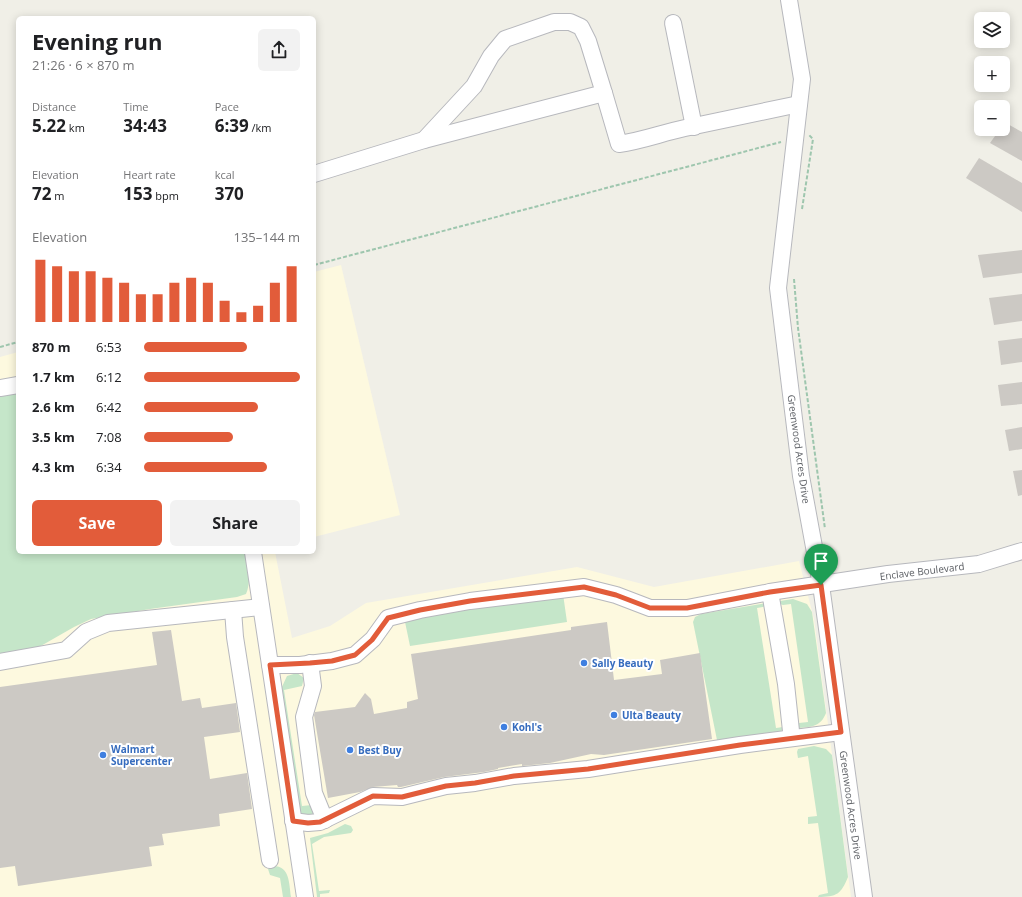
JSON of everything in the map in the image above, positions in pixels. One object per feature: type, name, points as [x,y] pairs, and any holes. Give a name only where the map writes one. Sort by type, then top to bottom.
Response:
[{"type":"street","name":"Greenwood Acres Drive","points":[[789,0],[802,79],[778,288],[801,476],[821,585],[864,897]]},
{"type":"street","points":[[424,140],[474,86],[491,56],[505,39],[554,22],[570,22],[581,27],[588,41],[619,144],[799,104]]},
{"type":"street","points":[[673,23],[694,127]]},
{"type":"street","points":[[316,173],[424,140],[604,93]]},
{"type":"street","points":[[0,388],[16,385]]},
{"type":"street","name":"Enclave Boulevard","points":[[270,665],[332,661],[355,655],[372,640],[388,618],[420,610],[470,601],[584,587],[616,595],[650,608],[687,608],[770,592],[888,574],[979,564],[1022,551]]},
{"type":"street","points":[[253,554],[305,897]]},
{"type":"street","points":[[770,592],[786,684],[791,731],[790,738]]},
{"type":"street","points":[[0,662],[66,650],[86,632],[108,623],[261,607]]},
{"type":"street","points":[[233,610],[235,637],[270,860]]},
{"type":"street","points":[[310,663],[313,686],[304,717],[314,793],[325,820]]},
{"type":"street","points":[[293,821],[308,823],[320,822],[373,796],[402,797],[446,786],[475,783],[514,776],[588,769],[740,745],[841,732]]},
{"type":"path","points":[[801,212],[813,139],[810,135]]},
{"type":"path","points":[[316,264],[786,140]]},
{"type":"path","points":[[794,277],[798,328],[826,531]]},
{"type":"path","points":[[0,347],[16,343]]},
{"type":"shaded area","points":[[341,265],[400,515],[316,536],[316,271]]},
{"type":"shaded area","points":[[16,353],[16,554],[275,554],[292,638],[330,626],[366,603],[577,567],[654,587],[799,561],[814,619],[851,897],[0,897],[0,357]]},
{"type":"green space","points":[[16,386],[16,554],[246,554],[249,573],[249,584],[246,594],[237,597],[91,619],[39,647],[0,658],[0,389]]},
{"type":"green space","points":[[563,594],[567,622],[410,646],[404,617]]},
{"type":"green space","points":[[793,599],[807,604],[812,612],[826,713],[822,721],[816,725],[799,728],[799,723],[808,722],[791,604],[780,604],[780,601]]},
{"type":"green space","points":[[767,603],[768,606],[757,608],[776,728],[783,727],[783,730],[778,732],[717,740],[693,622],[695,617],[701,614]]},
{"type":"green space","points":[[297,673],[304,678],[302,686],[284,690],[302,806],[312,805],[317,815],[303,820],[299,810],[281,689],[287,676]]},
{"type":"green space","points":[[814,746],[826,749],[832,755],[848,877],[838,893],[824,897],[818,897],[819,895],[828,893],[818,823],[808,824],[808,817],[817,816],[808,756],[798,758],[797,752],[798,749]]},
{"type":"green space","points":[[345,824],[351,826],[353,830],[351,833],[324,837],[312,844],[319,891],[330,890],[329,893],[320,894],[320,897],[317,897],[310,838],[328,833]]},
{"type":"green space","points":[[272,866],[282,868],[288,876],[291,897],[283,897],[280,878],[270,875],[268,869]]},
{"type":"building","points":[[1010,125],[1022,132],[1022,161],[990,143],[995,136],[1010,136]]},
{"type":"building","points":[[979,158],[1022,183],[1022,212],[966,178]]},
{"type":"building","points":[[1022,250],[1022,273],[983,278],[978,255]]},
{"type":"building","points":[[1022,294],[1022,321],[994,325],[989,298]]},
{"type":"building","points":[[1022,338],[1022,362],[1001,365],[998,341]]},
{"type":"building","points":[[1022,382],[1022,404],[1001,406],[998,385]]},
{"type":"building","points":[[1022,427],[1022,449],[1009,451],[1005,430]]},
{"type":"building","points":[[1022,470],[1022,495],[1018,496],[1013,471]]},
{"type":"building","points":[[607,622],[614,680],[662,674],[660,660],[700,653],[712,739],[604,755],[591,754],[550,763],[522,766],[522,764],[484,772],[444,777],[401,787],[398,787],[397,785],[373,787],[360,792],[328,798],[314,715],[315,712],[355,707],[365,693],[371,699],[374,714],[407,708],[407,702],[418,699],[411,654],[571,630],[571,627]]},
{"type":"building","name":"Walmart Supercenter","points":[[171,630],[182,701],[200,698],[202,708],[236,703],[240,732],[204,737],[210,779],[247,773],[252,809],[219,814],[220,826],[162,834],[164,845],[149,847],[152,866],[18,886],[15,866],[0,868],[0,687],[157,665],[152,632]]},
{"type":"place","name":"Sally Beauty","points":[[584,663]]},
{"type":"place","name":"Ulta Beauty","points":[[614,715]]},
{"type":"place","name":"Kohl's","points":[[504,727]]},
{"type":"place","name":"Best Buy","points":[[350,750]]},
{"type":"place","name":"Walmart Supercenter","points":[[103,755]]},
{"type":"route","points":[[821,585],[841,732],[740,745],[588,769],[514,776],[475,783],[446,786],[402,797],[373,796],[320,822],[308,823],[293,821],[270,665],[332,661],[355,655],[372,640],[388,618],[420,610],[470,601],[584,587],[616,595],[650,608],[687,608],[770,592],[821,585]]}]
